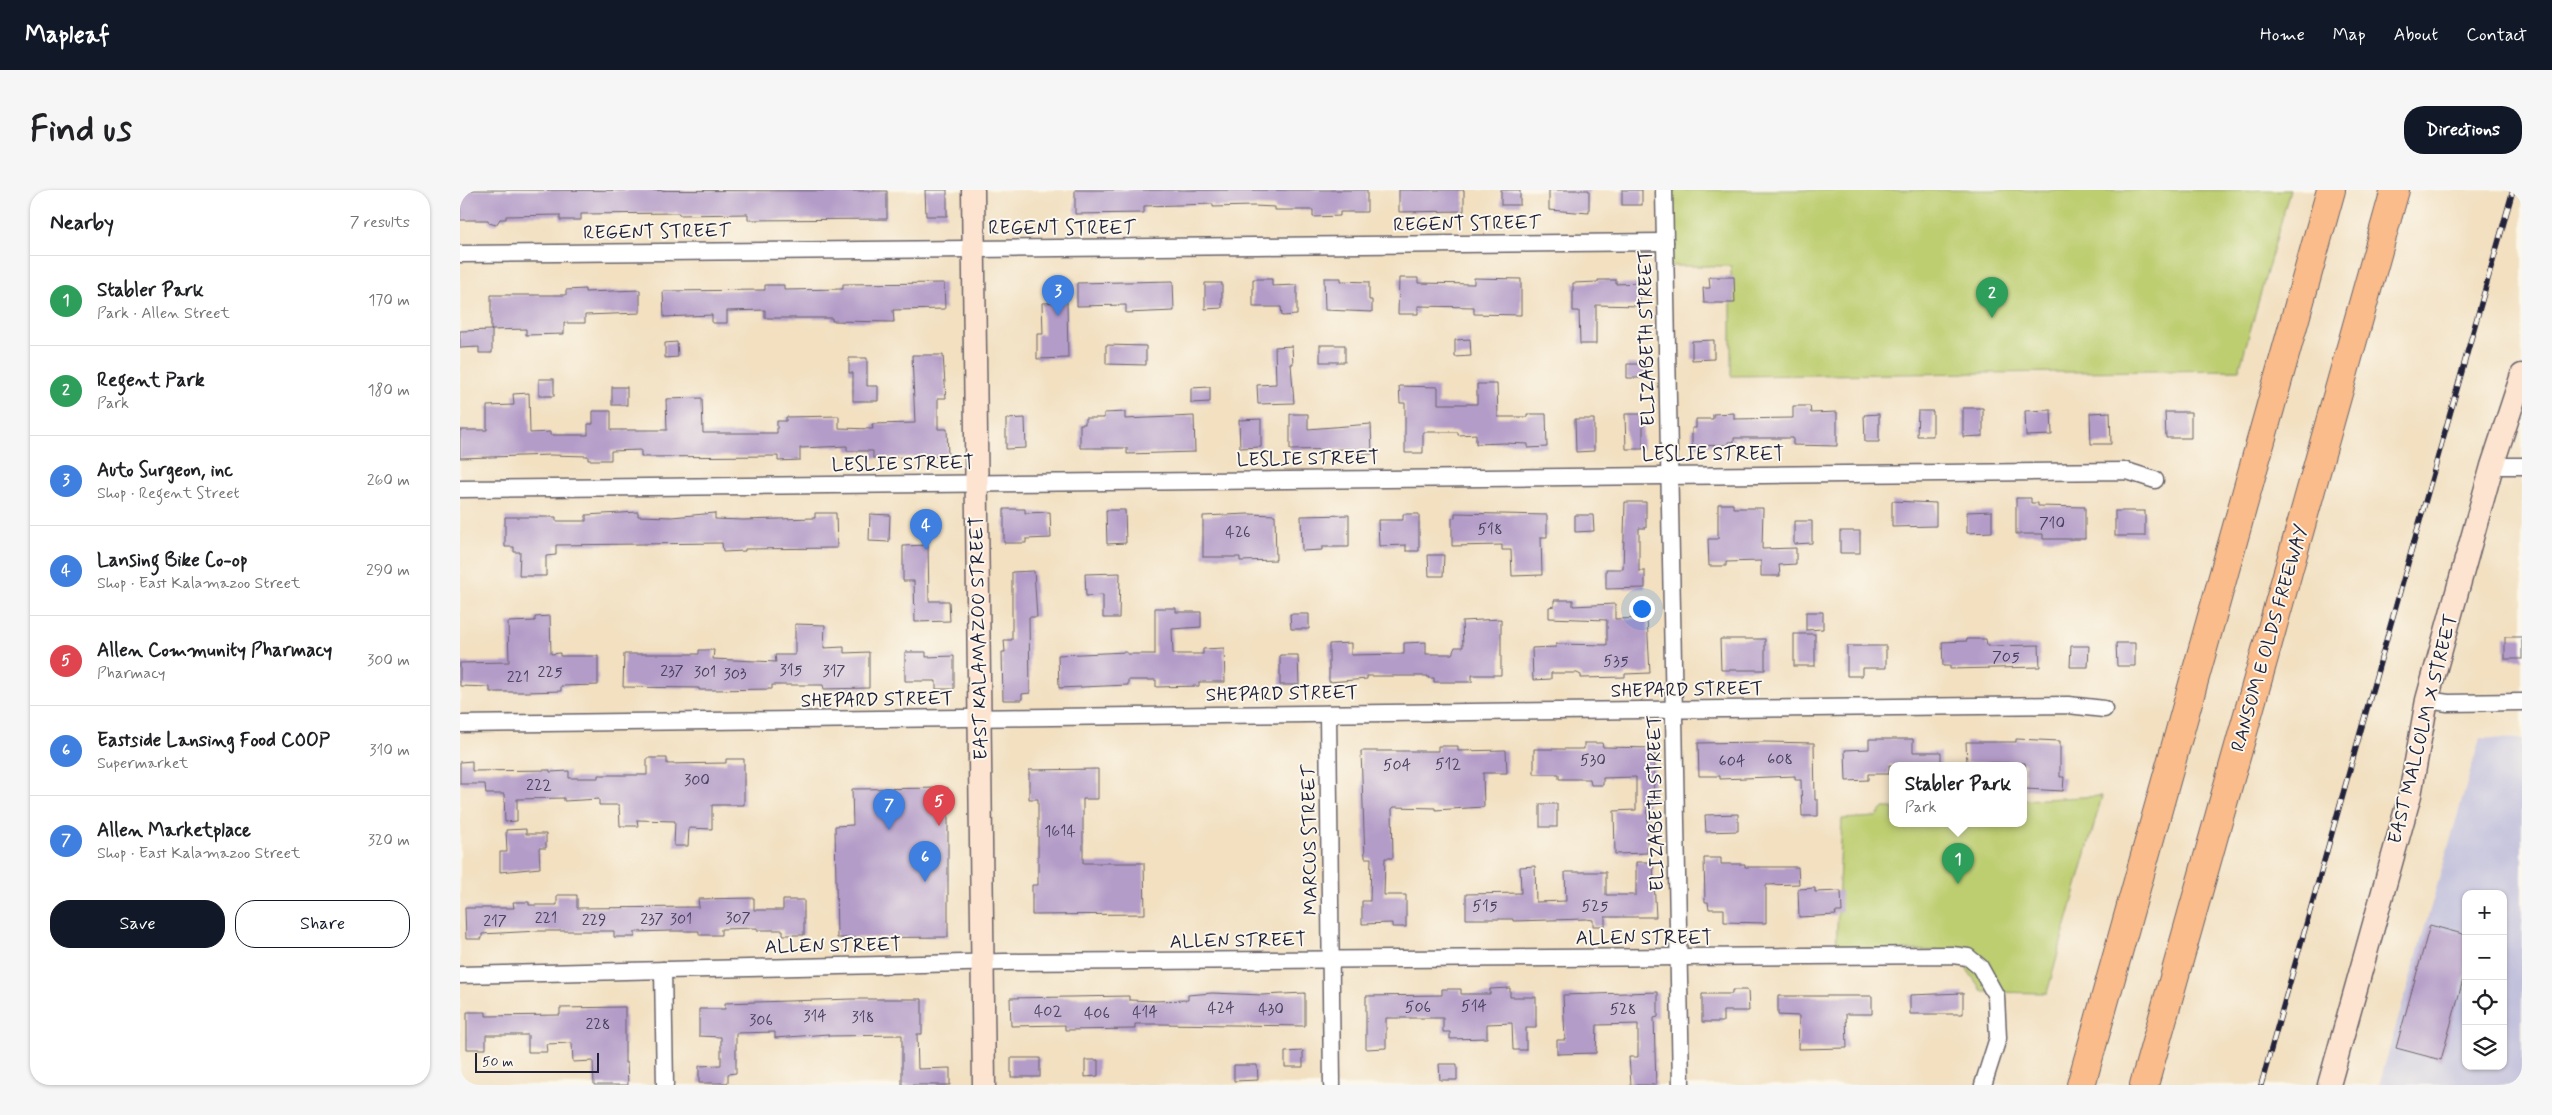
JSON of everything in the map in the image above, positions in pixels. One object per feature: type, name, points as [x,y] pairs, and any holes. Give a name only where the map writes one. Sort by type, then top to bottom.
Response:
[{"type":"highway","points":[[2081,1085],[2332,190]]},
{"type":"highway","name":"RANSOM E OLDS FREEWAY","points":[[2144,1085],[2395,190]]},
{"type":"street","name":"EAST KALAMAZOO STREET","points":[[973,190],[984,1085]]},
{"type":"street","name":"ELIZABETH STREET","points":[[1664,190],[1671,475],[1681,1085]]},
{"type":"street","name":"REGENT STREET","points":[[460,254],[1665,242]]},
{"type":"street","name":"EAST MALCOLM X STREET","points":[[2329,1085],[2410,795],[2427,700],[2492,466],[2522,375]]},
{"type":"street","points":[[2492,466],[2522,466]]},
{"type":"street","name":"LESLIE STREET","points":[[460,489],[2127,471],[2155,480]]},
{"type":"street","points":[[2427,700],[2448,703],[2522,702]]},
{"type":"street","name":"SHEPARD STREET","points":[[460,724],[2068,705],[2104,709]]},
{"type":"street","name":"MARCUS STREET","points":[[1328,714],[1332,1085]]},
{"type":"street","name":"ALLEN STREET","points":[[460,975],[982,963],[1678,957],[1968,957],[1980,967],[1996,996],[1998,1038],[1983,1085]]},
{"type":"street","points":[[663,970],[665,1085]]},
{"type":"shaded area","points":[[2480,738],[2522,739],[2522,1085],[2379,1085]]},
{"type":"green space","points":[[1664,190],[2290,190],[2239,370],[1731,376],[1731,266],[1665,266]]},
{"type":"green space","points":[[2102,796],[2047,993],[1983,992],[1954,951],[1836,949],[1842,819],[1876,817],[1884,808],[1889,808],[1889,827],[2027,827],[2027,800]]},
{"type":"building","points":[[460,190],[887,191],[887,219],[748,220],[748,214],[581,214],[581,220],[560,220],[560,215],[506,216],[506,219],[500,219],[496,225],[489,223],[488,220],[460,220]]},
{"type":"building","points":[[925,190],[947,190],[947,216],[926,216]]},
{"type":"building","points":[[1075,190],[1367,190],[1367,212],[1340,212],[1340,216],[1313,217],[1313,210],[1275,210],[1275,207],[1253,206],[1213,207],[1213,204],[1144,206],[1144,213],[1075,214]]},
{"type":"building","points":[[1399,190],[1464,190],[1464,211],[1399,212]]},
{"type":"building","points":[[1501,190],[1520,190],[1520,205],[1501,205]]},
{"type":"building","points":[[1549,190],[1589,190],[1589,213],[1549,210]]},
{"type":"building","points":[[1622,190],[1642,190],[1642,205],[1622,205]]},
{"type":"building","points":[[1709,277],[1734,277],[1735,303],[1704,303],[1703,288],[1710,288]]},
{"type":"building","points":[[1324,278],[1341,278],[1341,281],[1369,282],[1369,300],[1372,300],[1372,312],[1325,310]]},
{"type":"building","points":[[1399,278],[1418,278],[1418,283],[1474,284],[1474,278],[1521,279],[1521,315],[1474,314],[1474,307],[1418,306],[1418,314],[1398,314]]},
{"type":"building","points":[[1253,279],[1272,279],[1272,286],[1297,285],[1297,315],[1282,316],[1281,307],[1253,307]]},
{"type":"building","points":[[1598,280],[1616,280],[1616,284],[1640,283],[1640,306],[1596,305],[1596,344],[1580,344],[1579,311],[1573,311],[1573,283],[1598,282]]},
{"type":"building","points":[[1173,281],[1174,311],[1126,313],[1126,305],[1077,306],[1077,283]]},
{"type":"building","points":[[944,283],[945,309],[893,310],[894,322],[832,321],[832,318],[765,318],[765,310],[727,311],[727,323],[712,323],[712,315],[664,317],[663,291],[765,290],[765,285],[784,285],[784,290],[843,289],[843,284]]},
{"type":"building","points":[[1205,283],[1222,283],[1222,308],[1205,309]]},
{"type":"building","points":[[585,289],[585,292],[640,290],[640,313],[585,315],[585,323],[564,323],[564,334],[526,335],[526,329],[491,330],[491,295],[566,295],[566,290]]},
{"type":"building","points":[[1067,302],[1068,358],[1037,359],[1037,334],[1043,334],[1042,303]]},
{"type":"building","points":[[492,330],[492,353],[479,353],[479,347],[460,348],[460,331]]},
{"type":"building","points":[[1470,339],[1471,356],[1455,357],[1455,340]]},
{"type":"building","points":[[1714,340],[1714,359],[1692,360],[1692,341]]},
{"type":"building","points":[[677,342],[678,357],[665,358],[665,343]]},
{"type":"building","points":[[1106,345],[1146,346],[1146,365],[1106,364]]},
{"type":"building","points":[[1320,345],[1345,345],[1345,362],[1320,362]]},
{"type":"building","points":[[1292,346],[1293,364],[1291,364],[1294,403],[1258,404],[1257,385],[1276,384],[1275,347]]},
{"type":"building","points":[[912,355],[943,355],[946,398],[938,398],[938,429],[947,429],[948,456],[873,458],[873,451],[847,451],[847,446],[800,448],[800,460],[778,461],[778,456],[641,457],[641,450],[611,451],[611,460],[588,460],[588,456],[551,455],[460,458],[460,430],[487,430],[487,406],[514,405],[513,394],[529,393],[530,433],[550,432],[550,435],[588,435],[588,424],[593,424],[593,411],[611,411],[611,430],[667,430],[666,399],[702,398],[703,433],[777,433],[777,421],[786,421],[786,417],[839,416],[839,428],[873,429],[872,424],[915,423]]},
{"type":"building","points":[[849,358],[867,358],[867,386],[878,386],[878,401],[853,401],[853,373],[849,373]]},
{"type":"building","points":[[1627,364],[1647,364],[1648,378],[1627,378]]},
{"type":"building","points":[[539,379],[554,379],[554,396],[539,396]]},
{"type":"building","points":[[1477,384],[1497,384],[1498,417],[1527,417],[1527,414],[1546,414],[1547,447],[1528,448],[1528,444],[1476,444],[1476,434],[1458,435],[1458,432],[1423,432],[1423,453],[1405,453],[1405,403],[1400,403],[1399,386],[1438,387],[1438,404],[1477,404]]},
{"type":"building","points":[[612,387],[627,387],[627,405],[612,405]]},
{"type":"building","points":[[1210,387],[1210,402],[1191,403],[1191,388]]},
{"type":"building","points":[[1793,406],[1810,406],[1811,413],[1837,412],[1837,446],[1793,445],[1793,438],[1734,438],[1734,442],[1728,442],[1728,445],[1692,446],[1692,428],[1696,428],[1696,419],[1713,419],[1713,414],[1734,413],[1734,419],[1793,418]]},
{"type":"building","points":[[1963,408],[1983,408],[1983,436],[1963,437]]},
{"type":"building","points":[[2051,410],[2052,435],[2026,436],[2025,411]]},
{"type":"building","points":[[1918,411],[1933,411],[1933,436],[1917,436]]},
{"type":"building","points":[[1125,412],[1125,419],[1194,416],[1195,452],[1127,454],[1127,448],[1080,448],[1080,424],[1085,424],[1085,418],[1104,418],[1104,413]]},
{"type":"building","points":[[2110,412],[2111,444],[2091,444],[2090,413]]},
{"type":"building","points":[[2165,412],[2191,412],[2191,438],[2166,438]]},
{"type":"building","points":[[1290,414],[1308,414],[1308,429],[1371,424],[1372,454],[1355,454],[1355,449],[1290,450]]},
{"type":"building","points":[[1625,414],[1643,414],[1643,449],[1626,449]]},
{"type":"building","points":[[1879,414],[1879,442],[1865,442],[1864,415]]},
{"type":"building","points":[[1025,418],[1026,448],[1006,449],[1006,419]]},
{"type":"building","points":[[1261,419],[1261,447],[1240,448],[1239,420]]},
{"type":"building","points":[[1575,419],[1594,419],[1594,451],[1576,452]]},
{"type":"building","points":[[2016,498],[2031,498],[2031,503],[2038,503],[2038,506],[2085,507],[2085,539],[2043,539],[2043,534],[2016,534]]},
{"type":"building","points":[[1892,501],[1936,503],[1936,526],[1892,527]]},
{"type":"building","points":[[1625,502],[1646,502],[1646,528],[1639,528],[1639,571],[1645,571],[1645,588],[1606,589],[1606,569],[1623,569]]},
{"type":"building","points":[[1718,504],[1733,504],[1733,508],[1763,508],[1762,549],[1796,548],[1796,564],[1779,565],[1780,576],[1761,576],[1761,561],[1726,562],[1726,566],[1709,566],[1708,539],[1718,539]]},
{"type":"building","points":[[1004,509],[1025,509],[1025,513],[1050,512],[1051,538],[1026,539],[1026,543],[1004,543]]},
{"type":"building","points":[[1106,510],[1125,510],[1126,543],[1107,544]]},
{"type":"building","points":[[1992,511],[1992,532],[1967,533],[1967,512]]},
{"type":"building","points":[[2115,511],[2145,511],[2145,536],[2115,536]]},
{"type":"building","points":[[638,512],[638,516],[672,517],[715,513],[715,519],[743,520],[815,518],[815,513],[836,513],[837,548],[745,549],[745,551],[723,552],[722,543],[556,545],[556,555],[546,556],[546,576],[519,576],[520,552],[514,552],[514,547],[505,547],[505,517],[556,517],[556,521],[586,521],[586,515]]},
{"type":"building","points":[[1455,513],[1547,515],[1547,537],[1541,537],[1542,575],[1512,576],[1511,550],[1502,550],[1502,545],[1452,546],[1452,518],[1455,517]]},
{"type":"building","points":[[870,514],[890,515],[889,542],[869,541]]},
{"type":"building","points":[[1403,514],[1419,514],[1419,551],[1406,551],[1406,545],[1379,546],[1378,520],[1403,520]]},
{"type":"building","points":[[1275,515],[1276,560],[1240,561],[1240,557],[1203,557],[1203,516]]},
{"type":"building","points":[[1349,515],[1349,547],[1322,547],[1322,550],[1302,551],[1301,516]]},
{"type":"building","points":[[1575,515],[1593,515],[1594,531],[1575,532]]},
{"type":"building","points":[[1794,521],[1812,521],[1812,543],[1794,544]]},
{"type":"building","points":[[1840,531],[1860,531],[1860,553],[1840,553]]},
{"type":"building","points":[[928,545],[929,601],[949,601],[950,621],[915,622],[914,581],[903,581],[903,546]]},
{"type":"building","points":[[1428,555],[1444,555],[1443,576],[1429,576]]},
{"type":"building","points":[[1034,571],[1037,617],[1029,617],[1030,693],[1022,694],[1022,700],[1003,700],[1002,652],[1005,652],[1004,640],[1012,640],[1012,572]]},
{"type":"building","points":[[1120,573],[1119,618],[1103,618],[1103,595],[1086,596],[1085,574]]},
{"type":"building","points":[[1554,600],[1573,600],[1573,606],[1615,604],[1615,619],[1647,618],[1650,673],[1625,674],[1625,677],[1581,678],[1581,675],[1577,673],[1551,673],[1551,679],[1533,680],[1532,648],[1556,647],[1556,644],[1607,645],[1607,620],[1549,618],[1549,607],[1554,606]]},
{"type":"building","points":[[1155,608],[1176,608],[1176,612],[1201,612],[1201,627],[1172,629],[1173,654],[1203,654],[1203,649],[1224,648],[1225,682],[1199,682],[1199,686],[1156,687],[1156,680],[1128,680],[1128,685],[1059,688],[1058,655],[1127,652],[1127,654],[1155,654]]},
{"type":"building","points":[[1806,612],[1823,612],[1823,629],[1806,630]]},
{"type":"building","points":[[1290,614],[1309,614],[1309,629],[1291,629]]},
{"type":"building","points":[[550,616],[551,654],[560,653],[560,656],[598,656],[598,685],[561,686],[561,691],[527,692],[490,692],[490,687],[460,686],[460,663],[509,662],[508,622],[535,621],[535,617]]},
{"type":"building","points":[[1501,619],[1501,675],[1472,675],[1472,682],[1434,682],[1434,678],[1428,678],[1428,676],[1367,676],[1367,679],[1329,682],[1329,644],[1351,643],[1351,655],[1404,654],[1404,643],[1426,642],[1426,654],[1452,654],[1455,647],[1463,647],[1462,621]]},
{"type":"building","points":[[795,624],[825,625],[824,648],[844,647],[844,653],[869,652],[869,688],[824,689],[823,685],[772,685],[772,689],[713,690],[699,690],[699,688],[623,687],[624,654],[699,654],[699,650],[714,650],[713,659],[776,662],[775,655],[795,655]]},
{"type":"building","points":[[1794,634],[1815,634],[1815,666],[1794,666]]},
{"type":"building","points":[[2505,637],[2522,637],[2522,659],[2505,659]]},
{"type":"building","points":[[1720,639],[1765,639],[1765,670],[1721,670]]},
{"type":"building","points":[[1967,639],[1986,639],[1987,646],[2039,645],[2040,667],[1950,669],[1950,666],[1943,666],[1942,642],[1967,641]]},
{"type":"building","points":[[2116,643],[2135,643],[2135,666],[2117,666]]},
{"type":"building","points":[[1847,646],[1886,646],[1886,668],[1862,668],[1862,676],[1847,676]]},
{"type":"building","points":[[2071,646],[2089,646],[2088,667],[2070,667]]},
{"type":"building","points":[[905,652],[926,652],[926,657],[954,656],[954,689],[936,689],[936,681],[905,681]]},
{"type":"building","points":[[1280,655],[1298,655],[1299,685],[1280,685]]},
{"type":"building","points":[[1869,739],[1913,739],[1913,752],[1941,752],[1941,762],[1889,762],[1889,774],[1868,774],[1868,780],[1846,781],[1845,750],[1869,749]]},
{"type":"building","points":[[2016,739],[2060,741],[2060,777],[2064,777],[2063,791],[2027,789],[2027,762],[1967,762],[1966,742],[2016,742]]},
{"type":"building","points":[[1584,743],[1602,743],[1603,747],[1655,748],[1653,802],[1648,802],[1647,853],[1615,854],[1614,811],[1636,810],[1636,777],[1603,778],[1603,785],[1591,785],[1590,779],[1559,779],[1559,774],[1534,774],[1534,749],[1584,749]]},
{"type":"building","points":[[1698,743],[1814,743],[1815,800],[1818,800],[1818,816],[1802,816],[1801,780],[1795,780],[1795,776],[1720,779],[1720,776],[1699,776]]},
{"type":"building","points":[[1438,746],[1458,746],[1458,751],[1506,750],[1507,773],[1483,773],[1484,807],[1435,810],[1435,808],[1394,807],[1392,809],[1393,858],[1385,858],[1384,895],[1406,895],[1406,927],[1392,927],[1392,923],[1362,924],[1362,901],[1370,901],[1371,858],[1365,858],[1361,751],[1438,751]]},
{"type":"building","points":[[647,758],[667,758],[667,764],[726,763],[726,759],[744,759],[744,805],[712,805],[712,829],[689,828],[688,846],[674,846],[675,821],[637,820],[638,826],[620,826],[619,805],[599,805],[599,799],[564,801],[564,798],[517,799],[517,821],[505,822],[504,794],[486,794],[485,784],[460,784],[460,762],[472,761],[472,771],[569,771],[569,778],[598,778],[598,775],[647,775]]},
{"type":"building","points":[[1098,769],[1098,799],[1083,799],[1083,863],[1144,863],[1145,914],[1032,915],[1032,885],[1038,885],[1038,799],[1029,799],[1029,770]]},
{"type":"building","points":[[948,788],[948,937],[837,938],[835,826],[853,825],[852,789]]},
{"type":"building","points":[[1540,804],[1557,804],[1557,827],[1540,827]]},
{"type":"building","points":[[1738,814],[1738,831],[1706,832],[1705,815]]},
{"type":"building","points":[[526,829],[526,834],[546,834],[546,848],[539,848],[540,868],[500,872],[500,852],[507,852],[506,830]]},
{"type":"building","points":[[1704,858],[1721,858],[1721,864],[1745,864],[1745,867],[1798,867],[1799,884],[1766,885],[1766,923],[1724,922],[1724,909],[1709,909],[1708,902],[1705,902]]},
{"type":"building","points":[[1636,862],[1653,862],[1656,917],[1605,917],[1605,926],[1593,926],[1593,920],[1586,919],[1513,921],[1513,919],[1466,919],[1466,894],[1521,893],[1520,867],[1535,866],[1536,902],[1566,901],[1565,872],[1606,872],[1606,895],[1636,895]]},
{"type":"building","points":[[1815,888],[1815,892],[1841,891],[1842,912],[1835,912],[1836,915],[1799,917],[1798,889]]},
{"type":"building","points":[[557,895],[577,895],[577,908],[699,907],[698,899],[754,898],[754,910],[783,910],[783,900],[804,900],[804,935],[783,935],[783,930],[757,930],[757,928],[721,929],[721,935],[699,935],[699,931],[670,931],[635,932],[635,937],[614,937],[614,931],[538,931],[482,934],[482,939],[466,939],[465,908],[514,908],[513,902],[529,902],[529,905],[557,905]]},
{"type":"building","points":[[2430,925],[2462,934],[2462,984],[2441,1060],[2396,1048]]},
{"type":"building","points":[[1510,988],[1510,997],[1536,997],[1536,1028],[1526,1028],[1526,1050],[1513,1050],[1512,1023],[1487,1024],[1487,1038],[1450,1039],[1450,1032],[1443,1032],[1443,1018],[1386,1018],[1386,1048],[1366,1049],[1366,996],[1442,995],[1442,989],[1461,989],[1461,994],[1490,994],[1490,989]]},
{"type":"building","points":[[1732,990],[1748,990],[1749,1011],[1723,1011],[1723,1022],[1702,1022],[1702,994],[1732,994]]},
{"type":"building","points":[[1658,992],[1658,1017],[1654,1018],[1656,1085],[1631,1085],[1629,1057],[1638,1057],[1638,1024],[1597,1025],[1596,1053],[1557,1054],[1557,1040],[1565,1040],[1563,995]]},
{"type":"building","points":[[1212,993],[1262,995],[1305,993],[1305,1026],[1135,1024],[1135,1029],[1065,1030],[1065,1025],[1011,1026],[1010,998],[1129,996],[1129,1000],[1154,1001],[1188,1000],[1188,995]]},
{"type":"building","points":[[1963,993],[1963,1014],[1910,1014],[1910,995]]},
{"type":"building","points":[[1778,996],[1872,996],[1872,1014],[1846,1014],[1847,1048],[1798,1049],[1799,1016],[1778,1015]]},
{"type":"building","points":[[922,999],[922,1034],[917,1034],[918,1069],[950,1068],[950,1085],[902,1085],[902,1035],[828,1036],[828,1034],[775,1038],[775,1032],[736,1033],[736,1073],[728,1074],[728,1083],[699,1083],[699,1066],[721,1065],[721,1037],[699,1036],[699,1009],[725,1009],[725,1003]]},
{"type":"building","points":[[625,1007],[625,1063],[627,1063],[628,1085],[594,1085],[593,1061],[573,1062],[572,1043],[546,1044],[547,1052],[528,1052],[528,1035],[486,1035],[486,1049],[467,1049],[467,1012],[486,1012],[486,1016],[560,1015],[560,1008]]},
{"type":"building","points":[[1303,1051],[1303,1067],[1285,1067],[1285,1052]]},
{"type":"building","points":[[1011,1058],[1040,1058],[1040,1077],[1011,1077]]},
{"type":"building","points":[[1085,1060],[1098,1060],[1098,1076],[1085,1077]]},
{"type":"building","points":[[1439,1064],[1457,1064],[1457,1080],[1440,1080]]},
{"type":"building","points":[[1234,1065],[1257,1065],[1258,1080],[1234,1081]]},
{"type":"railway","points":[[2261,1085],[2513,190]]},
{"type":"place","name":"Auto Surgeon, inc","points":[[1058,316]]},
{"type":"place","name":"Regent Park","points":[[1992,318]]},
{"type":"place","name":"Lansing Bike Co-op","points":[[926,550]]},
{"type":"place","name":"Allen Community Pharmacy","points":[[939,826]]},
{"type":"place","name":"Allen Marketplace","points":[[889,830]]},
{"type":"place","name":"Eastside Lansing Food COOP","points":[[925,882]]},
{"type":"place","name":"Stabler Park","points":[[1958,884]]}]
